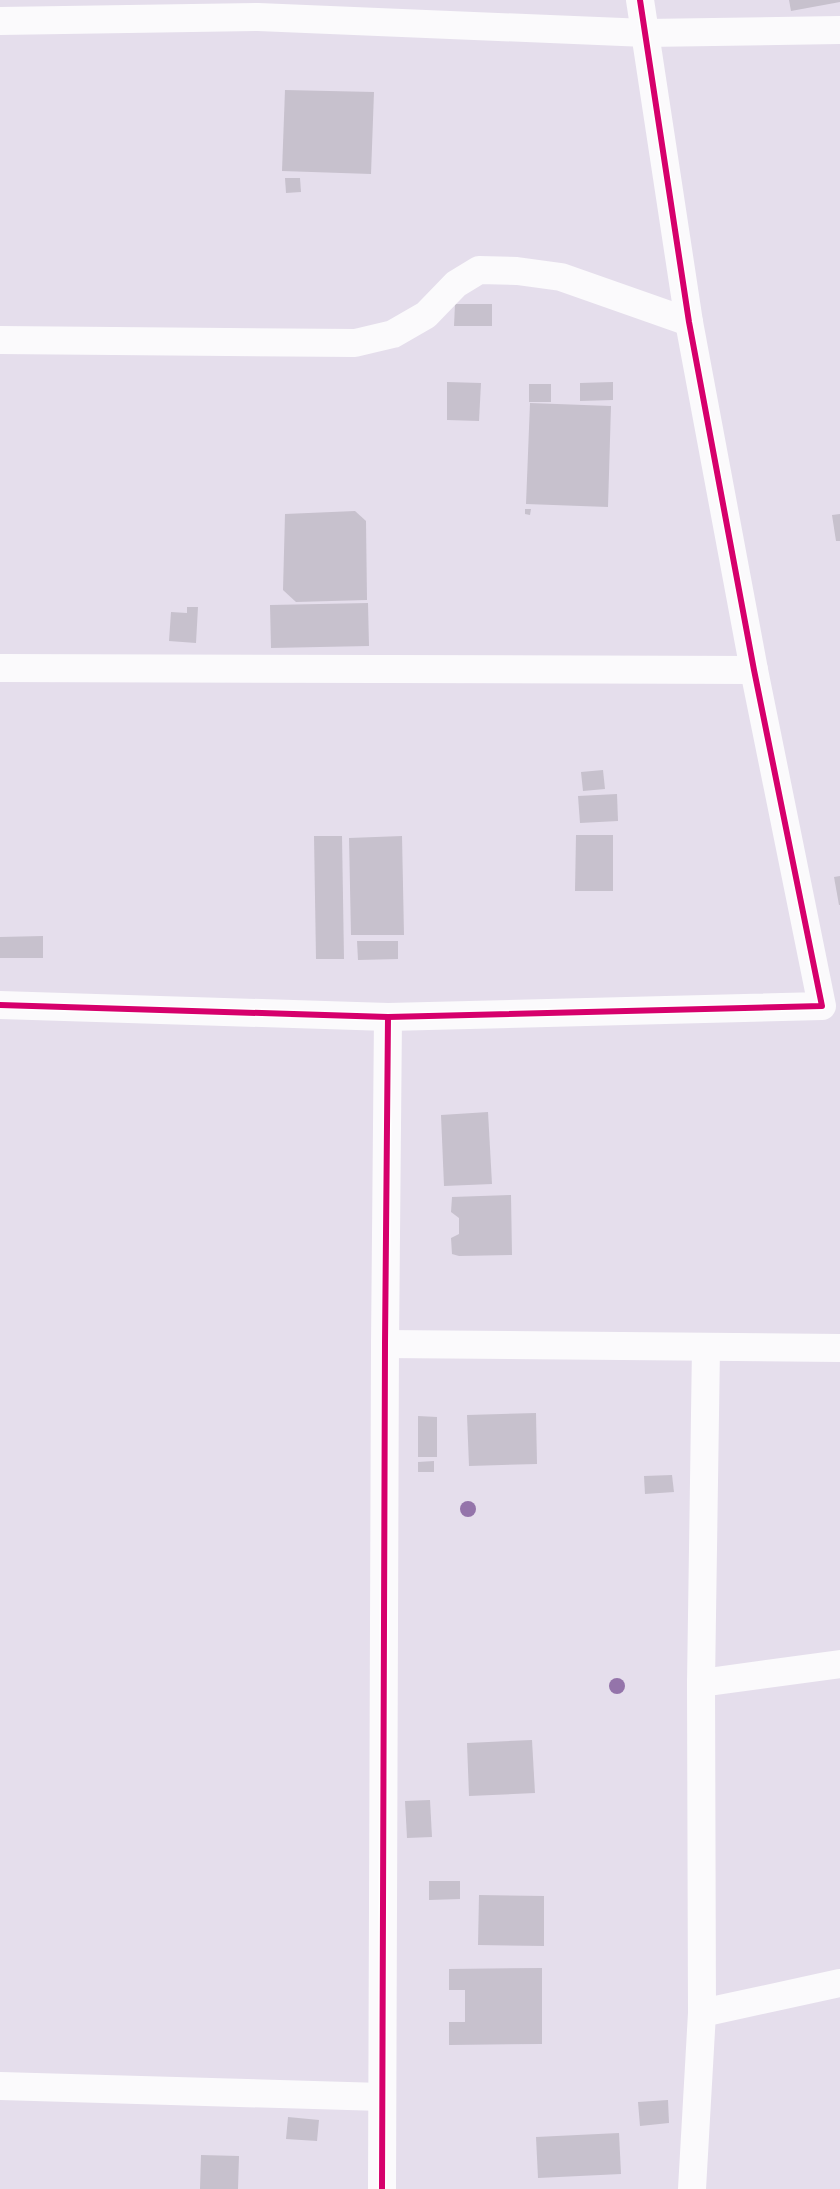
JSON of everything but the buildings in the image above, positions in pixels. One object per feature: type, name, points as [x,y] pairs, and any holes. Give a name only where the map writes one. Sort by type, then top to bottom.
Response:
[{"type":"street","points":[[0,1005],[388,1017],[831,1005],[754,670],[690,322],[640,0]]},
{"type":"street","points":[[0,21],[258,9],[646,33],[840,30]]},
{"type":"street","points":[[0,340],[356,342],[393,334],[426,315],[456,284],[479,270],[517,271],[561,277],[690,322]]},
{"type":"street","points":[[0,668],[754,670]]},
{"type":"street","points":[[382,2189],[388,1017]]},
{"type":"street","points":[[385,1344],[840,1348]]},
{"type":"street","points":[[692,2189],[702,2012],[701,1683],[706,1347]]},
{"type":"street","points":[[701,1683],[840,1664]]},
{"type":"street","points":[[702,2012],[840,1983]]},
{"type":"street","points":[[0,2086],[382,2097]]},
{"type":"cycle path","points":[[0,1005],[388,1017],[822,1006],[754,670],[689,322],[640,0]]},
{"type":"cycle path","points":[[382,2189],[388,1017]]}]
